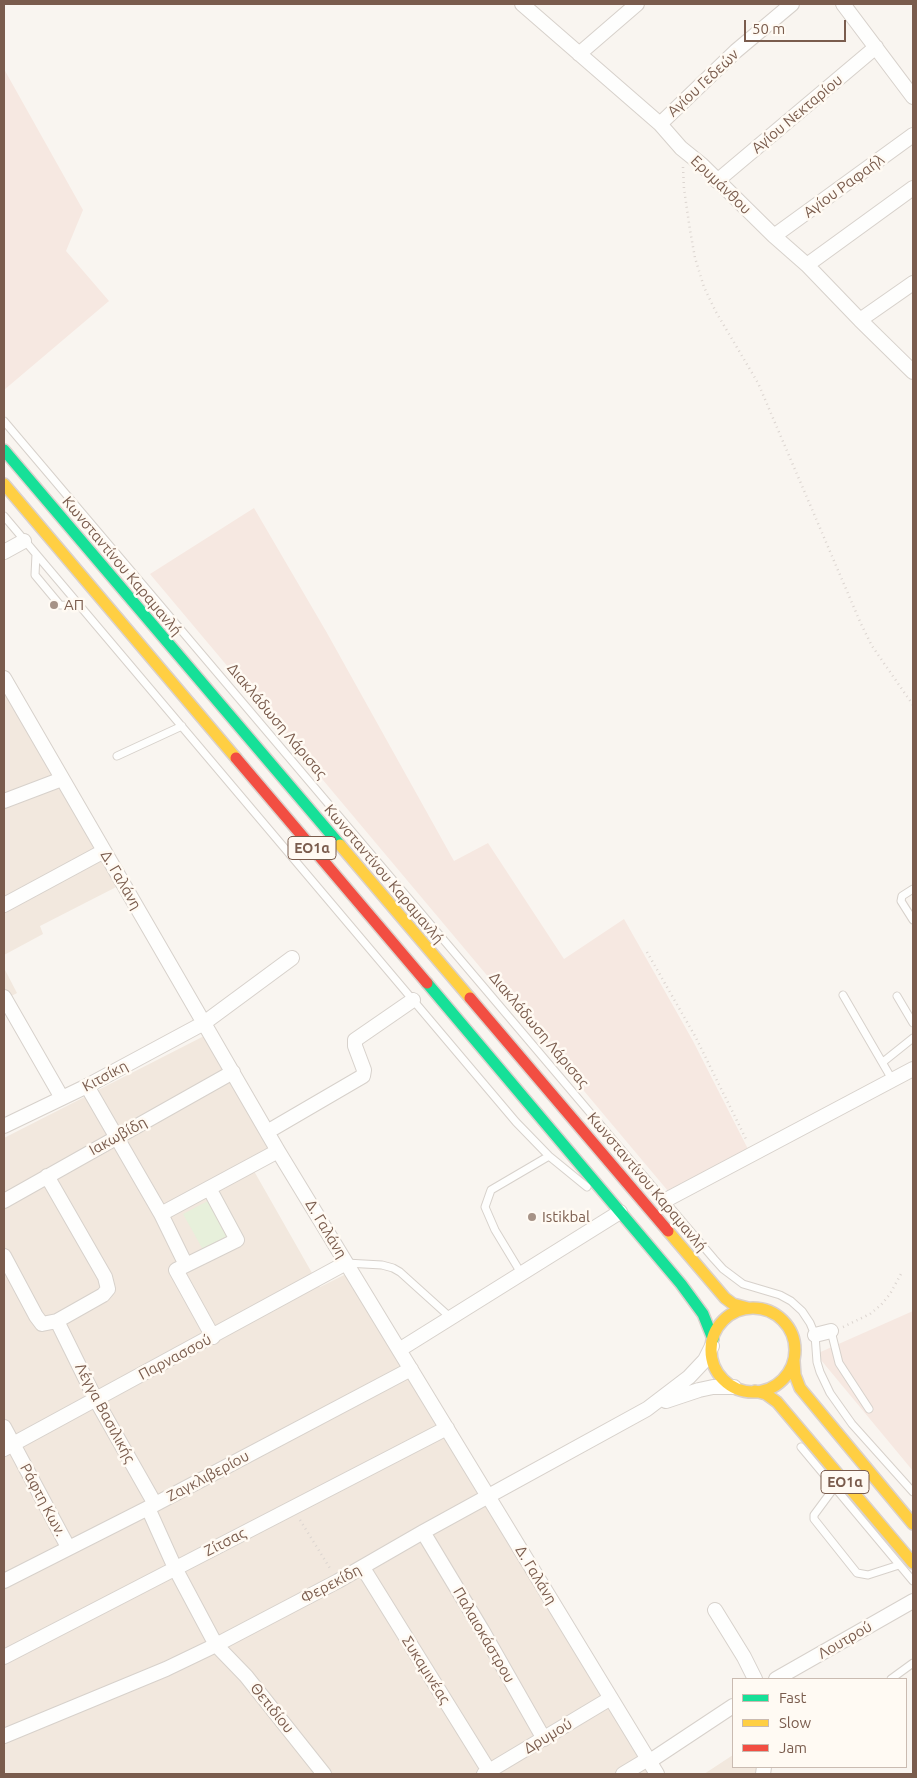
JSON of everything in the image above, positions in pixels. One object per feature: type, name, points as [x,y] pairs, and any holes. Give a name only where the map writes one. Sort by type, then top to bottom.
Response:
[{"type":"main road","name":"Κωνσταντίνου Καραμανλή","points":[[4,450],[725,1298],[733,1304],[748,1308]]},
{"type":"main road","name":"ΕΟ1α","points":[[4,484],[695,1301],[709,1326],[713,1360],[718,1373],[734,1387],[766,1394],[777,1402],[913,1564]]},
{"type":"main road","points":[[712,1342],[719,1326],[728,1316],[748,1308]]},
{"type":"main road","name":"ΕΟ1α","points":[[748,1308],[759,1308],[774,1313],[786,1323],[794,1337],[796,1353],[794,1361],[795,1375],[800,1388],[913,1524]]},
{"type":"main road","points":[[755,1391],[768,1389],[781,1381],[787,1375],[794,1361]]},
{"type":"street","name":"Ερυμάνθου","points":[[522,4],[660,124],[682,148],[807,265],[913,372]]},
{"type":"street","points":[[578,54],[636,4]]},
{"type":"street","name":"Αγίου Γεδεών","points":[[660,124],[736,51],[792,4]]},
{"type":"street","points":[[843,4],[913,97]]},
{"type":"street","name":"Αγίου Νεκταρίου","points":[[717,181],[876,47]]},
{"type":"street","name":"Αγίου Ραφαήλ","points":[[774,236],[913,135]]},
{"type":"street","points":[[807,265],[913,188]]},
{"type":"street","points":[[860,320],[913,283]]},
{"type":"street","points":[[4,552],[24,541]]},
{"type":"street","name":"Δ. Γαλάνη","points":[[4,678],[278,1152],[657,1774]]},
{"type":"street","points":[[4,801],[62,779]]},
{"type":"street","points":[[4,904],[104,851]]},
{"type":"street","name":"Κιτσίκη","points":[[4,1126],[86,1086],[204,1023],[292,958]]},
{"type":"street","points":[[4,997],[62,1098]]},
{"type":"street","points":[[267,1132],[363,1076],[364,1070],[354,1046],[355,1040],[413,1000]]},
{"type":"street","points":[[664,1201],[913,1069]]},
{"type":"street","name":"Ιακωβίδη","points":[[4,1201],[233,1072]]},
{"type":"street","points":[[86,1086],[161,1214],[186,1265]]},
{"type":"street","points":[[161,1214],[278,1152]]},
{"type":"street","points":[[4,1256],[42,1324],[57,1321],[103,1295],[108,1288],[105,1277],[48,1176]]},
{"type":"street","points":[[209,1188],[238,1240],[176,1270],[213,1337]]},
{"type":"street","points":[[399,1350],[620,1212]]},
{"type":"street","name":"Παρνασσού","points":[[8,1447],[346,1263]]},
{"type":"street","name":"Λέγγα Βασιλικής","points":[[57,1321],[152,1506],[175,1568],[216,1645]]},
{"type":"street","points":[[815,1335],[831,1331]]},
{"type":"street","name":"Φερεκίδη","points":[[4,1736],[166,1669],[338,1582],[423,1532],[647,1409],[689,1377],[705,1360],[712,1342]]},
{"type":"street","name":"Ζαγκλιβερίου","points":[[4,1581],[152,1506],[411,1369]]},
{"type":"street","name":"Φερεκίδη","points":[[647,1409],[700,1390],[713,1387],[734,1387]]},
{"type":"street","name":"Ράφτη Κων.","points":[[4,1427],[8,1447],[68,1547]]},
{"type":"street","name":"Ζίτσας","points":[[4,1657],[447,1428]]},
{"type":"street","name":"Παλαιοκάστρου","points":[[423,1532],[544,1739]]},
{"type":"street","name":"Συκαμινέας","points":[[362,1568],[487,1773]]},
{"type":"street","name":"Λουτρού","points":[[778,1678],[913,1601]]},
{"type":"street","points":[[715,1610],[744,1656],[755,1678]]},
{"type":"street","name":"Θετιδίου","points":[[216,1645],[246,1676],[324,1774]]},
{"type":"street","name":"Δρυμού","points":[[487,1773],[611,1698]]},
{"type":"street","points":[[623,1774],[649,1760],[732,1707]]},
{"type":"lane","name":"Διακλάδωση Λάρισας","points":[[4,421],[723,1269],[743,1284],[768,1291],[791,1301],[802,1311],[815,1335]]},
{"type":"lane","points":[[4,516],[516,1122],[549,1156],[620,1212]]},
{"type":"lane","points":[[36,554],[35,576],[60,604],[79,606]]},
{"type":"lane","points":[[117,756],[182,726]]},
{"type":"lane","points":[[913,889],[902,896],[901,901],[913,920]]},
{"type":"lane","points":[[843,995],[893,1081]]},
{"type":"lane","points":[[897,996],[913,1023]]},
{"type":"lane","points":[[883,1062],[913,1038]]},
{"type":"lane","points":[[521,1273],[495,1230],[486,1207],[491,1190],[549,1156]]},
{"type":"lane","points":[[346,1263],[382,1265],[393,1268],[452,1318]]},
{"type":"lane","points":[[831,1331],[839,1363],[869,1409]]},
{"type":"lane","points":[[815,1335],[817,1362],[830,1393],[852,1424],[913,1492]]},
{"type":"lane","points":[[777,1402],[778,1417]]},
{"type":"lane","points":[[794,1437],[913,1582]]},
{"type":"lane","points":[[834,1488],[814,1515],[814,1519],[857,1573],[868,1575],[899,1565]]},
{"type":"lane","points":[[892,1678],[913,1663]]},
{"type":"path","points":[[682,148],[684,189],[690,230],[704,287],[716,312],[758,383],[861,624],[872,646],[913,706]]},
{"type":"path","points":[[646,952],[695,1036],[754,1154]]},
{"type":"path","points":[[831,1331],[870,1314],[881,1305],[890,1294],[902,1272]]},
{"type":"path","points":[[292,1508],[338,1582]]},
{"type":"shaded area","points":[[4,69],[83,210],[66,251],[109,301],[4,390]]},
{"type":"shaded area","points":[[254,508],[327,633],[454,861],[488,843],[564,959],[624,919],[693,1041],[749,1151],[668,1191],[150,574]]},
{"type":"shaded area","points":[[4,669],[72,782],[128,881],[40,926],[43,934],[4,955]]},
{"type":"shaded area","points":[[4,968],[17,993],[4,1000]]},
{"type":"shaded area","points":[[208,1034],[276,1150],[250,1164],[320,1287],[354,1270],[655,1774],[4,1774],[4,1138]]},
{"type":"shaded area","points":[[913,1311],[913,1471],[816,1354]]},
{"type":"shaded area","points":[[732,1756],[732,1768],[761,1768],[765,1774],[704,1774]]},
{"type":"green space","points":[[221,1194],[243,1235],[206,1255],[183,1214]]},
{"type":"traffic: fast","points":[[4,450],[340,845]]},
{"type":"traffic: fast","points":[[427,983],[681,1284],[703,1314],[713,1339]]},
{"type":"traffic: slow","points":[[4,484],[236,758]]},
{"type":"traffic: slow","points":[[340,845],[470,998]]},
{"type":"traffic: slow","points":[[668,1231],[725,1298],[733,1304],[748,1308]]},
{"type":"traffic: slow","points":[[753,1308],[769,1311],[783,1320],[792,1334],[795,1350],[792,1366],[783,1380],[769,1389],[753,1392],[737,1389],[723,1380],[714,1366],[711,1350],[714,1334],[723,1320],[737,1311],[753,1308]]},
{"type":"traffic: slow","points":[[794,1361],[795,1375],[800,1388],[913,1524]]},
{"type":"traffic: slow","points":[[755,1391],[766,1394],[777,1402],[913,1563]]},
{"type":"traffic: jam","points":[[236,758],[427,983]]},
{"type":"traffic: jam","points":[[470,998],[668,1231]]},
{"type":"place","name":"ΑΠ","points":[[54,605]]},
{"type":"place","name":"Istikbal","points":[[532,1217]]}]
